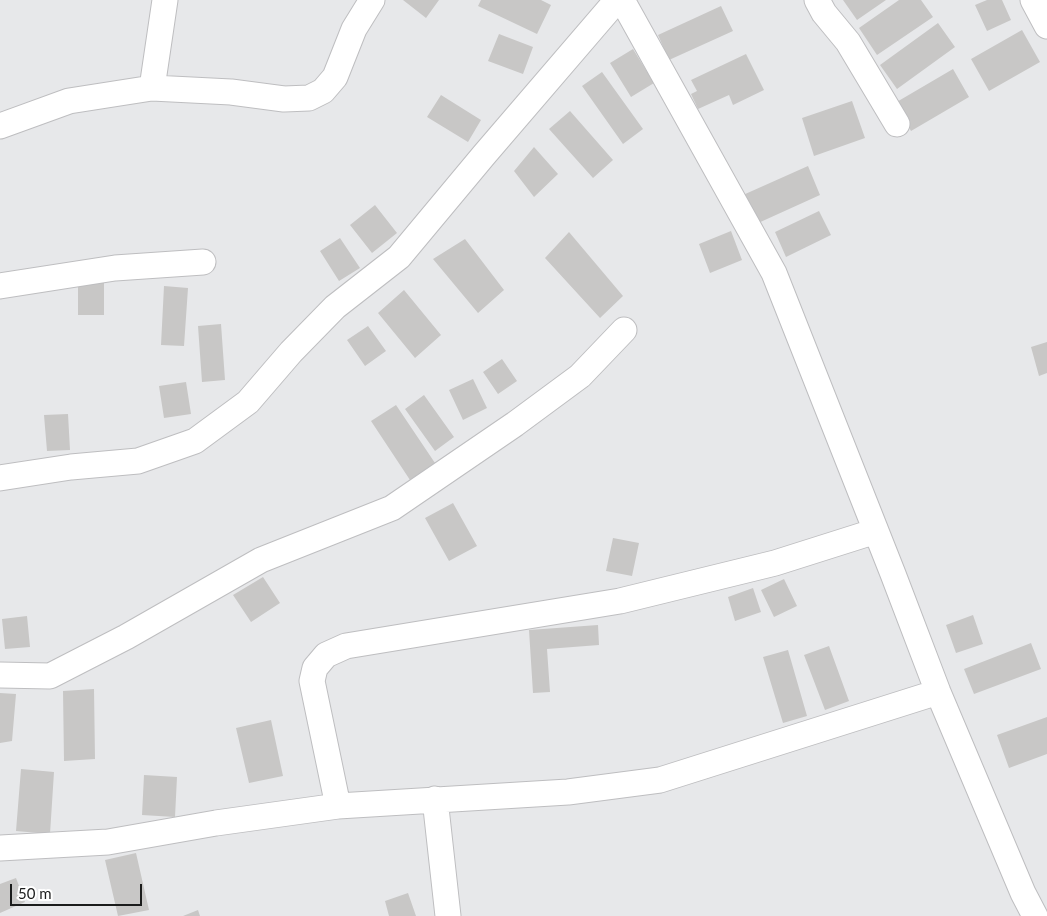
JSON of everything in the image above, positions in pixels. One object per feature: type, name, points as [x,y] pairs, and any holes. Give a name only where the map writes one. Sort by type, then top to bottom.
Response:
[{"type":"street","points":[[152,88],[165,0]]},
{"type":"street","points":[[0,126],[69,101],[152,88],[232,92],[284,99],[309,98],[323,91],[335,77],[354,28],[372,0]]},
{"type":"street","points":[[0,478],[71,467],[138,461],[195,440],[248,402],[290,352],[335,307],[399,257],[617,0]]},
{"type":"street","points":[[622,0],[774,273],[938,692],[1023,893],[1035,916]]},
{"type":"street","points":[[817,0],[824,13],[848,42],[897,124]]},
{"type":"street","points":[[1033,0],[1047,26]]},
{"type":"street","points":[[0,286],[115,268],[203,262]]},
{"type":"street","points":[[0,674],[50,676],[126,637],[261,560],[392,508],[515,424],[580,376],[624,330]]},
{"type":"street","points":[[338,806],[312,681],[315,668],[326,655],[346,646],[620,601],[775,563],[876,531]]},
{"type":"street","points":[[0,848],[108,842],[216,823],[338,806],[568,792],[660,780],[938,692]]},
{"type":"street","points":[[435,799],[448,916]]},
{"type":"building","points":[[403,0],[439,0],[426,18]]},
{"type":"building","points":[[481,0],[541,0],[551,5],[537,34],[478,6]]},
{"type":"building","points":[[843,0],[886,0],[857,20]]},
{"type":"building","points":[[899,0],[921,0],[933,17],[877,55],[859,28]]},
{"type":"building","points":[[987,0],[1002,0],[1011,20],[987,31],[975,5]]},
{"type":"building","points":[[721,6],[733,31],[669,60],[658,35]]},
{"type":"building","points":[[938,23],[955,47],[897,89],[880,65]]},
{"type":"building","points":[[1022,30],[1040,62],[989,91],[971,59]]},
{"type":"building","points":[[499,34],[533,47],[523,74],[488,61]]},
{"type":"building","points":[[633,49],[654,83],[631,97],[610,63]]},
{"type":"building","points":[[746,54],[764,90],[733,105],[729,95],[698,109],[691,94],[697,91],[691,80]]},
{"type":"building","points":[[953,69],[969,97],[911,131],[895,103]]},
{"type":"building","points":[[602,72],[643,129],[623,144],[582,86]]},
{"type":"building","points":[[441,95],[481,120],[468,142],[427,117]]},
{"type":"building","points":[[852,101],[865,138],[814,156],[802,118]]},
{"type":"building","points":[[570,111],[613,160],[593,178],[549,129]]},
{"type":"building","points":[[534,147],[558,174],[534,197],[514,171]]},
{"type":"building","points":[[808,166],[820,195],[756,224],[743,195]]},
{"type":"building","points":[[375,205],[397,233],[372,253],[350,225]]},
{"type":"building","points":[[819,211],[831,235],[786,257],[775,232]]},
{"type":"building","points":[[731,231],[742,260],[710,273],[699,244]]},
{"type":"building","points":[[569,232],[623,296],[600,318],[545,258]]},
{"type":"building","points":[[340,238],[360,268],[339,281],[320,251]]},
{"type":"building","points":[[465,239],[504,290],[478,313],[433,259]]},
{"type":"building","points":[[78,282],[104,282],[104,315],[78,315]]},
{"type":"building","points":[[164,286],[188,288],[184,346],[161,345]]},
{"type":"building","points":[[404,290],[441,335],[415,358],[378,313]]},
{"type":"building","points":[[221,324],[225,380],[202,382],[198,326]]},
{"type":"building","points":[[368,326],[386,351],[365,366],[347,340]]},
{"type":"building","points":[[1047,342],[1047,373],[1039,376],[1031,347]]},
{"type":"building","points":[[502,359],[517,381],[498,394],[483,372]]},
{"type":"building","points":[[473,379],[487,408],[463,420],[449,390]]},
{"type":"building","points":[[186,382],[191,414],[164,418],[159,386]]},
{"type":"building","points":[[424,395],[454,437],[435,451],[405,409]]},
{"type":"building","points":[[396,405],[435,463],[410,480],[371,421]]},
{"type":"building","points":[[68,414],[70,450],[47,451],[44,415]]},
{"type":"building","points":[[453,503],[477,546],[449,561],[425,518]]},
{"type":"building","points":[[613,538],[639,543],[632,576],[606,571]]},
{"type":"building","points":[[263,577],[280,603],[251,622],[233,595]]},
{"type":"building","points":[[784,579],[797,606],[774,617],[761,590]]},
{"type":"building","points":[[753,588],[761,612],[735,621],[728,597]]},
{"type":"building","points":[[973,615],[983,644],[956,653],[946,625]]},
{"type":"building","points":[[27,616],[30,647],[5,649],[2,619]]},
{"type":"building","points":[[598,625],[599,645],[547,649],[550,692],[533,693],[529,630]]},
{"type":"building","points":[[1031,643],[1041,669],[974,694],[964,669]]},
{"type":"building","points":[[829,646],[849,701],[825,710],[804,655]]},
{"type":"building","points":[[788,650],[807,716],[783,723],[763,657]]},
{"type":"building","points":[[94,689],[95,759],[64,761],[63,691]]},
{"type":"building","points":[[0,693],[16,694],[12,741],[0,743]]},
{"type":"building","points":[[1047,717],[1047,754],[1009,768],[997,735]]},
{"type":"building","points":[[271,720],[283,776],[249,783],[236,728]]},
{"type":"building","points":[[21,769],[54,772],[50,834],[16,831]]},
{"type":"building","points":[[144,775],[177,777],[175,817],[142,815]]},
{"type":"building","points":[[136,853],[149,910],[118,916],[105,860]]},
{"type":"building","points":[[16,878],[25,902],[0,913],[0,884]]},
{"type":"building","points":[[408,893],[416,916],[389,916],[385,901]]},
{"type":"building","points":[[198,910],[200,916],[183,916]]}]
